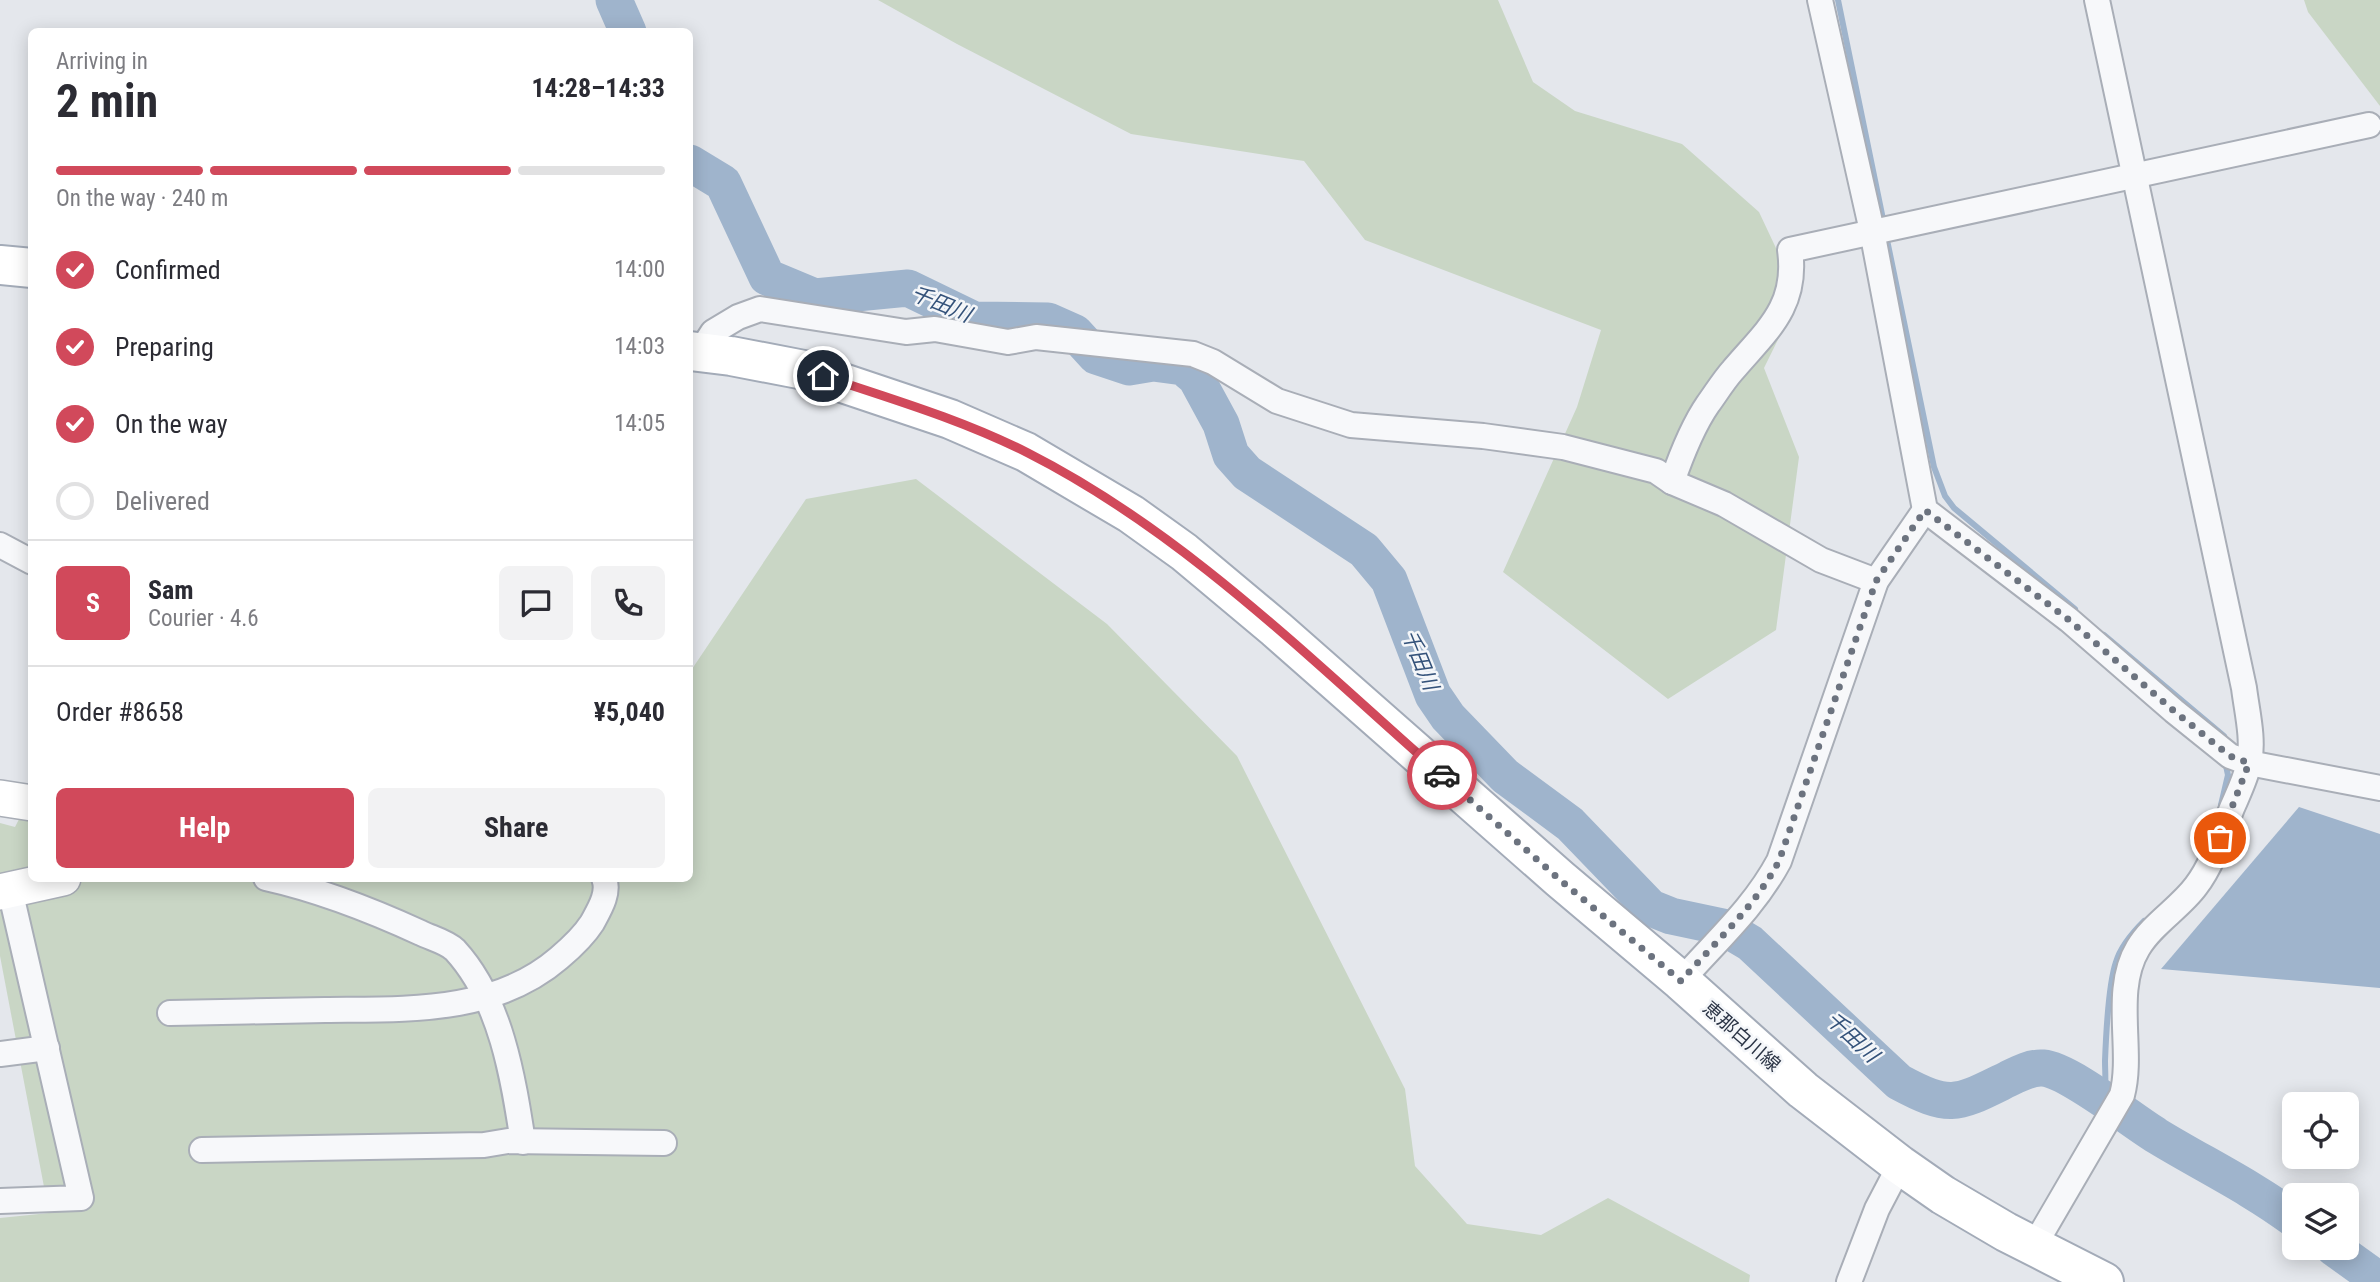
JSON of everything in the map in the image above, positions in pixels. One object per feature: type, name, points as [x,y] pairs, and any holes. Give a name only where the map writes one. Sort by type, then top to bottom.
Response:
[{"type":"main road","points":[[0,265],[28,268]]},
{"type":"main road","name":"恵那白川線","points":[[695,352],[804,370],[950,419],[1026,452],[1131,514],[1184,552],[1276,629],[1803,1090],[1943,1195],[2034,1247],[2104,1282]]},
{"type":"street","points":[[1821,0],[1872,231],[1925,510],[2069,620],[2230,756],[2249,763],[2380,788]]},
{"type":"street","points":[[2034,1247],[2116,1106],[2127,1079],[2125,998],[2138,948],[2197,884],[2210,860],[2249,763],[2250,734],[2244,688],[2096,0]]},
{"type":"street","points":[[1672,482],[1681,456],[1705,408],[1731,371],[1776,321],[1790,286],[1790,250],[2369,125]]},
{"type":"street","points":[[695,352],[713,332],[738,317],[760,309],[906,332],[935,329],[1008,342],[1036,337],[1193,354],[1213,362],[1277,401],[1351,425],[1483,436],[1563,447],[1656,471],[1672,482],[1724,504],[1821,560],[1876,581]]},
{"type":"street","points":[[1681,981],[1742,916],[1767,883],[1779,861],[1876,581],[1925,510]]},
{"type":"street","points":[[0,545],[28,560]]},
{"type":"street","points":[[0,798],[28,802]]},
{"type":"street","points":[[0,1201],[81,1198],[47,1048],[5,891],[45,882]]},
{"type":"street","points":[[285,882],[371,910],[453,948],[488,997],[513,1077],[523,1142]]},
{"type":"street","points":[[170,1013],[425,1008],[488,997],[541,974],[576,944],[586,933],[601,907],[607,886],[606,882]]},
{"type":"street","points":[[0,1054],[47,1048]]},
{"type":"street","points":[[202,1150],[484,1145],[508,1141],[664,1143]]},
{"type":"street","points":[[1849,1282],[1877,1209],[1900,1165]]},
{"type":"green space","points":[[878,0],[1498,0],[1533,82],[1575,111],[1682,144],[1759,212],[1799,297],[1764,368],[1799,457],[1776,630],[1668,699],[1503,572],[1577,407],[1601,330],[1365,240],[1304,161],[1131,134]]},
{"type":"green space","points":[[2304,0],[2380,0],[2380,106],[2308,12]]},
{"type":"green space","points":[[916,479],[1107,624],[1237,756],[1405,1089],[1415,1166],[1467,1224],[1541,1235],[1608,1198],[1750,1275],[1749,1282],[0,1282],[0,1218],[49,1213],[0,956],[0,823],[15,827],[28,802],[28,882],[693,882],[693,668],[806,499]]},
{"type":"water","points":[[2299,807],[2380,834],[2380,988],[2161,969]]},
{"type":"waterway","name":"千田川","points":[[614,0],[626,28]]},
{"type":"waterway","points":[[1838,0],[1884,224]]},
{"type":"waterway","name":"千田川","points":[[693,165],[723,183],[767,277],[815,297],[908,288],[974,320],[1048,321],[1075,333],[1096,356],[1129,367],[1153,363],[1183,367],[1196,378],[1221,424],[1231,455],[1247,473],[1364,550],[1389,580],[1433,695],[1448,717],[1505,776],[1570,824],[1651,908],[1671,916],[1723,927],[1750,943],[1899,1082],[1931,1097],[1954,1100],[1977,1094],[2029,1070],[2043,1068],[2054,1071],[2084,1086],[2157,1136],[2282,1210]]},
{"type":"waterway","points":[[1886,235],[1934,467],[1945,496],[1954,508],[2075,609]]},
{"type":"waterway","points":[[2104,635],[2224,736]]},
{"type":"waterway","points":[[2221,805],[2228,775],[2225,761]]},
{"type":"waterway","points":[[2102,1100],[2113,972],[2124,946],[2144,921]]},
{"type":"waterway","name":"千田川","points":[[2351,1260],[2380,1281]]},
{"type":"way so far","points":[[1442,775],[1559,879],[1681,981],[1742,916],[1767,883],[1779,861],[1876,581],[1925,510],[2069,620],[2230,756],[2249,763],[2220,838]]},
{"type":"route","points":[[823,376],[950,419],[1026,452],[1131,514],[1184,552],[1276,629],[1442,775]]}]
